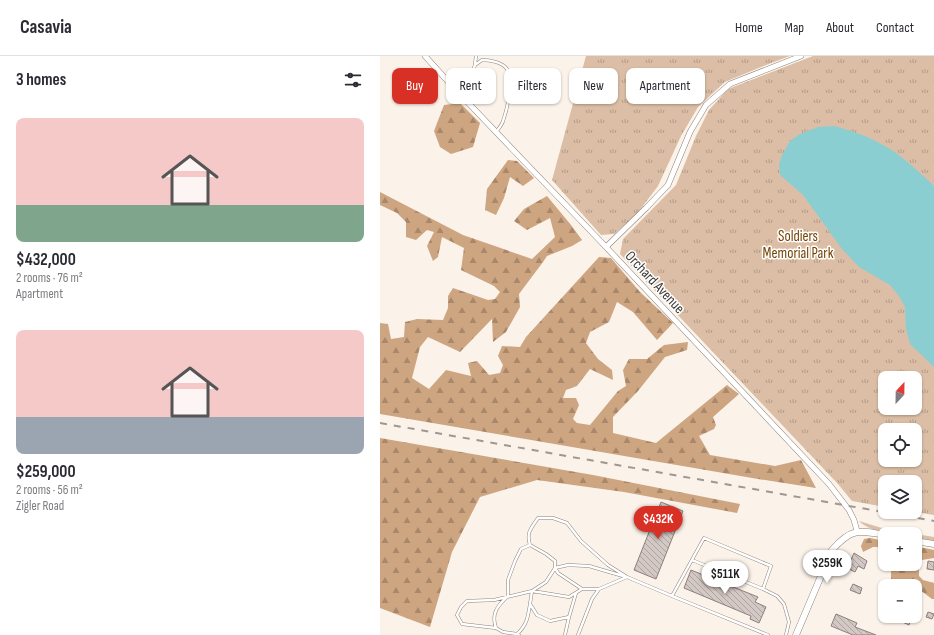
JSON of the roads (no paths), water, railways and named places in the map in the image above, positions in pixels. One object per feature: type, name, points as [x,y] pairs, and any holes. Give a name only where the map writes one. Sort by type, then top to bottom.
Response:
[{"type":"street","name":"Orchard Avenue","points":[[425,56],[446,79]]},
{"type":"street","points":[[606,247],[668,185],[690,132],[706,105],[730,84],[801,56]]},
{"type":"street","name":"Orchard Avenue","points":[[470,104],[829,484],[849,510],[857,531]]},
{"type":"street","points":[[796,635],[832,550],[843,538],[857,531],[878,534]]},
{"type":"street","points":[[922,542],[934,544]]},
{"type":"lane","points":[[474,68],[476,56]]},
{"type":"lane","points":[[475,65],[482,60],[492,60],[501,64],[507,69],[510,79],[509,96],[503,123],[496,132]]},
{"type":"lane","points":[[582,589],[558,573],[555,568],[554,561],[546,554],[530,545],[528,538],[532,527],[538,518],[554,518],[567,523],[582,541],[608,565],[627,578]]},
{"type":"lane","points":[[672,596],[704,538],[771,566],[763,589]]},
{"type":"lane","points":[[496,628],[493,620],[500,603],[508,596],[508,580],[515,560],[521,549],[530,545]]},
{"type":"lane","points":[[692,560],[777,596],[784,604],[789,622],[786,635]]},
{"type":"lane","points":[[532,591],[528,616],[523,628],[518,634],[503,632],[496,628],[462,624],[457,615],[461,607],[467,601],[494,600],[532,591],[546,582],[555,568],[568,564],[589,566],[627,578],[768,635]]},
{"type":"lane","points":[[532,591],[569,597],[582,589],[599,589],[627,578]]},
{"type":"lane","points":[[578,635],[592,599],[599,589]]},
{"type":"lane","points":[[565,635],[576,592]]},
{"type":"lane","points":[[530,604],[537,615],[550,621],[569,617]]},
{"type":"water","points":[[833,126],[853,131],[890,149],[910,164],[934,186],[934,367],[910,344],[906,329],[905,307],[899,296],[890,285],[859,267],[842,249],[803,195],[780,175],[779,164],[790,141],[800,134],[818,127]]},
{"type":"railway","points":[[380,423],[934,521]]},
{"type":"park label","name":"Soldiers Memorial Park","points":[[798,244]]}]
